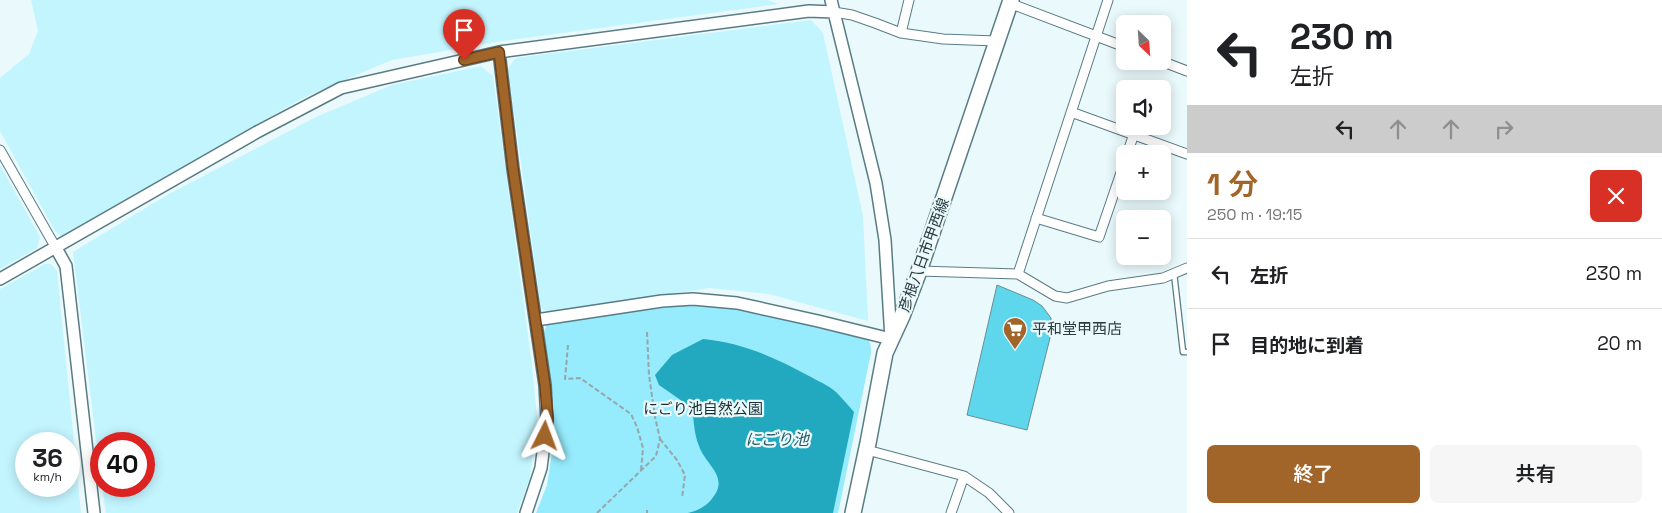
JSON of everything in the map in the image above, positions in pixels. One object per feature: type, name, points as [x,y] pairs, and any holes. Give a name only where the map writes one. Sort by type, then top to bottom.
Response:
[{"type":"main road","name":"彦根八日市甲西線","points":[[853,513],[882,365],[919,271],[1010,2]]},
{"type":"street","points":[[536,320],[662,301],[693,299],[737,303],[891,339],[885,240],[876,183],[831,0]]},
{"type":"street","points":[[901,33],[909,0]]},
{"type":"street","points":[[1018,274],[1108,0]]},
{"type":"street","points":[[1010,2],[1116,43]]},
{"type":"street","points":[[0,279],[257,132],[341,88],[499,52],[809,11],[852,15],[901,33],[944,39],[996,40]]},
{"type":"street","points":[[499,52],[513,169],[545,385],[548,420],[541,468],[526,513]]},
{"type":"street","points":[[1171,65],[1187,72]]},
{"type":"street","points":[[1071,112],[1116,128]]},
{"type":"street","points":[[1137,135],[1187,154]]},
{"type":"street","points":[[0,150],[66,266],[94,513]]},
{"type":"street","points":[[1036,218],[1099,237],[1116,187]]},
{"type":"street","points":[[919,271],[1018,274],[1056,296],[1067,298],[1108,286],[1163,278],[1187,268]]},
{"type":"street","points":[[866,450],[964,476],[989,493],[1009,513]]},
{"type":"street","points":[[951,513],[964,476]]},
{"type":"lane","points":[[1174,273],[1183,352],[1187,352]]},
{"type":"path","points":[[647,332],[654,418],[660,439],[685,474],[682,498]]},
{"type":"path","points":[[568,345],[566,379],[580,378],[631,414],[643,448],[641,472]]},
{"type":"path","points":[[597,513],[656,456],[660,439]]},
{"type":"shaded area","points":[[31,0],[768,0],[778,4],[502,41],[392,60],[305,97],[61,236],[55,231],[0,131],[0,78],[29,54],[38,31]]},
{"type":"shaded area","points":[[811,20],[823,33],[863,216],[868,321],[769,294],[710,288],[550,313],[541,308],[508,68],[516,58]]},
{"type":"shaded area","points":[[481,66],[493,76],[532,365],[537,417],[530,478],[517,513],[106,513],[104,497],[155,497],[155,432],[95,432],[73,252],[167,195],[316,117],[392,85]]},
{"type":"shaded area","points":[[0,165],[40,237],[37,248],[0,269]]},
{"type":"shaded area","points":[[45,264],[51,264],[57,271],[73,432],[15,432],[15,497],[79,497],[81,513],[0,513],[0,289]]},
{"type":"green space","name":"にごり池自然公園","points":[[684,305],[701,305],[753,312],[852,333],[867,338],[871,353],[838,513],[536,513],[547,485],[554,439],[554,408],[544,332],[547,324]]},
{"type":"water","name":"にごり池","points":[[703,339],[745,347],[783,363],[830,387],[854,412],[833,513],[688,513],[701,508],[711,500],[717,492],[718,478],[699,446],[692,408],[659,385],[655,375],[672,355]]},
{"type":"building","name":"平和堂甲西店","points":[[997,285],[1033,300],[1042,306],[1051,318],[1050,338],[1027,430],[967,415]]},
{"type":"place","name":"平和堂甲西店","points":[[1015,350]]},
{"type":"route","points":[[464,60],[499,52],[513,169],[545,385],[548,420],[545,436]]}]
